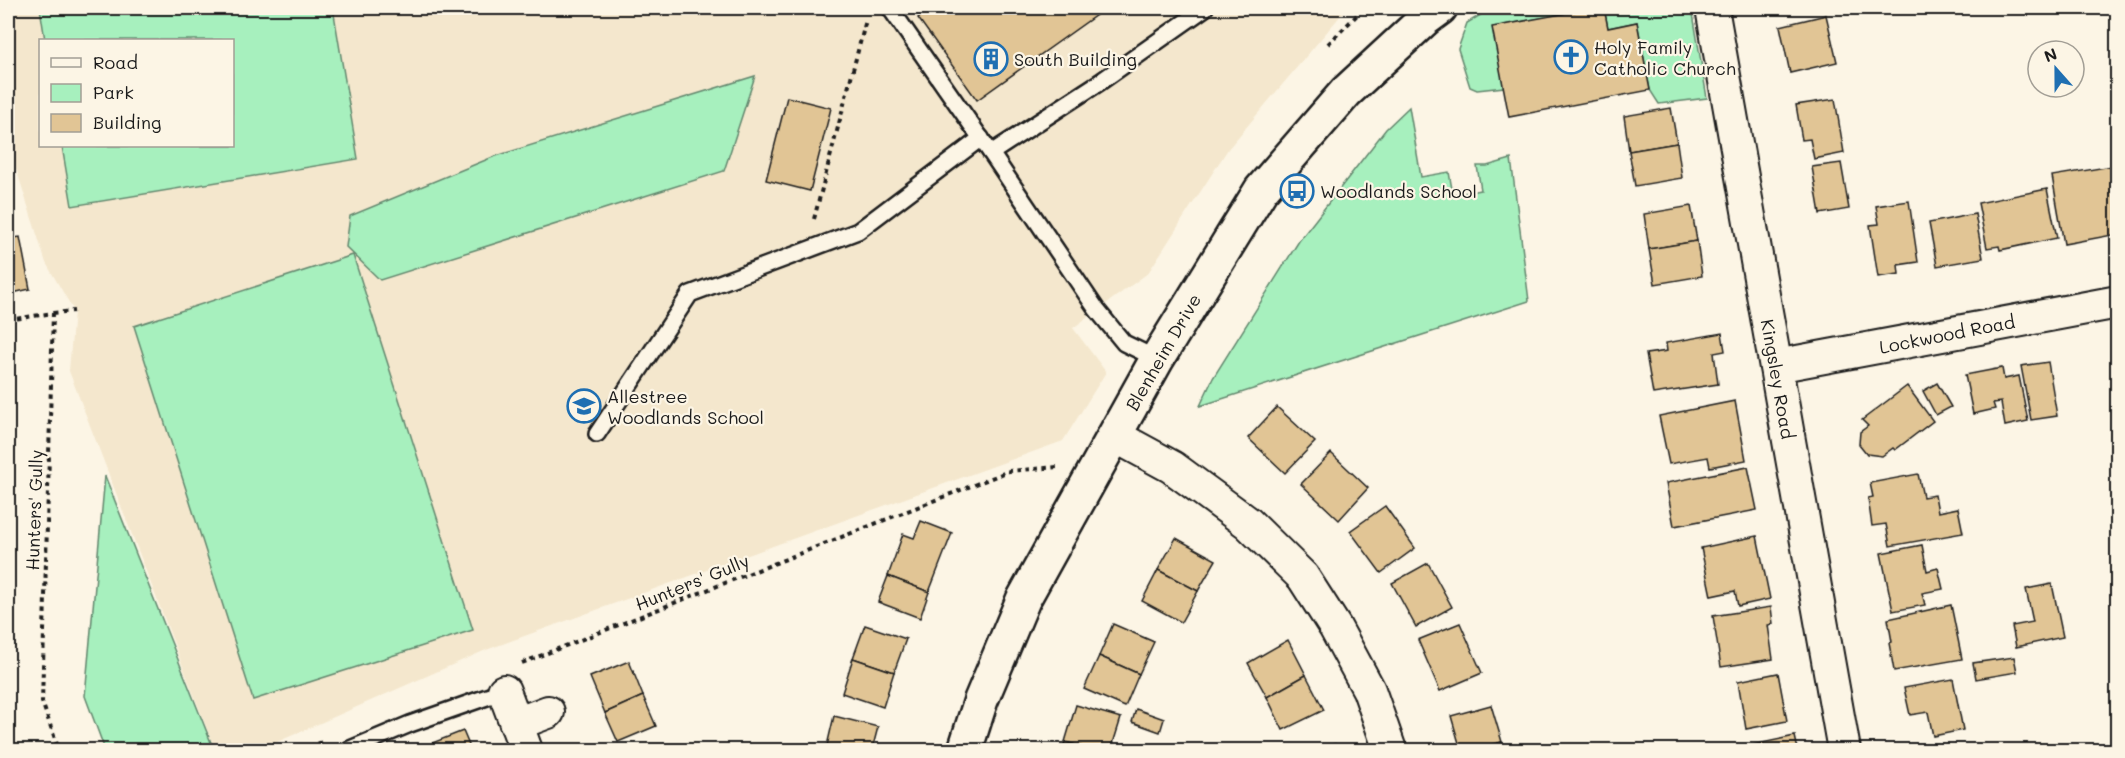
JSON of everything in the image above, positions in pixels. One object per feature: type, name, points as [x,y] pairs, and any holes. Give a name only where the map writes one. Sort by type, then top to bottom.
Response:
[{"type":"street","name":"Blenheim Drive","points":[[964,750],[981,700],[1023,600],[1157,360],[1261,190],[1346,92],[1440,8]]},
{"type":"street","name":"Kingsley Road","points":[[1712,8],[1844,750]]},
{"type":"street","name":"Lockwood Road","points":[[1776,366],[2118,302]]},
{"type":"street","points":[[1115,436],[1172,467],[1248,524],[1303,577],[1335,627],[1369,690],[1390,750]]},
{"type":"street","points":[[507,679],[521,737],[548,712]]},
{"type":"lane","points":[[890,8],[1097,310],[1124,343],[1157,360]]},
{"type":"lane","points":[[991,153],[1100,82],[1205,8]]},
{"type":"lane","points":[[597,434],[690,294],[858,231],[981,138]]},
{"type":"lane","points":[[348,750],[507,679]]},
{"type":"path","points":[[1328,44],[1364,8]]},
{"type":"path","points":[[812,228],[867,16]]},
{"type":"path","points":[[8,320],[74,310]]},
{"type":"path","name":"Hunters' Gully","points":[[53,313],[42,702],[59,750]]},
{"type":"path","name":"Hunters' Gully","points":[[507,679],[1009,471],[1099,464]]},
{"type":"path","points":[[301,750],[334,737]]},
{"type":"shaded area","name":"Allestree Woodlands School","points":[[8,8],[1347,8],[1228,149],[1148,273],[1073,328],[1106,372],[1063,441],[486,650],[259,750],[215,750],[69,371],[74,311],[46,263],[8,143]]},
{"type":"green space","points":[[40,8],[333,8],[358,159],[72,206],[62,147],[234,147],[234,39],[45,39]]},
{"type":"green space","points":[[1492,8],[1594,8],[1493,27],[1504,87],[1477,90],[1470,87],[1458,49],[1467,23]]},
{"type":"green space","points":[[1604,8],[1692,8],[1707,98],[1659,104],[1650,90],[1637,22],[1608,28]]},
{"type":"green space","points":[[755,76],[724,171],[380,280],[346,247],[350,216],[493,157]]},
{"type":"green space","points":[[1409,107],[1421,177],[1449,172],[1453,195],[1481,190],[1477,166],[1487,166],[1511,159],[1529,301],[1200,406],[1213,378],[1299,241],[1386,129]]},
{"type":"green space","points":[[353,255],[473,630],[253,700],[134,326]]},
{"type":"green space","points":[[105,476],[214,750],[105,750],[85,696]]},
{"type":"building","name":"South Building","points":[[933,8],[1106,8],[977,100],[918,18]]},
{"type":"building","name":"Holy Family Catholic Church","points":[[1604,8],[1608,28],[1637,22],[1650,90],[1509,117],[1492,27]]},
{"type":"building","points":[[1784,8],[1803,8],[1784,11]]},
{"type":"building","points":[[1826,15],[1837,62],[1790,73],[1780,26]]},
{"type":"building","points":[[787,97],[831,108],[810,191],[766,180]]},
{"type":"building","points":[[1835,99],[1844,153],[1814,159],[1810,139],[1802,140],[1796,105]]},
{"type":"building","points":[[1671,108],[1677,143],[1629,151],[1624,116]]},
{"type":"building","points":[[1677,143],[1682,178],[1635,186],[1629,151]]},
{"type":"building","points":[[1841,163],[1849,209],[1820,214],[1812,167]]},
{"type":"building","points":[[2112,166],[2118,188],[2118,234],[2064,244],[2052,176]]},
{"type":"building","points":[[2047,189],[2057,238],[2000,250],[1999,246],[1987,248],[1978,203]]},
{"type":"building","points":[[1909,201],[1918,262],[1898,265],[1899,274],[1878,277],[1870,225],[1879,224],[1876,206]]},
{"type":"building","points":[[1691,206],[1697,241],[1649,249],[1644,214]]},
{"type":"building","points":[[1975,214],[1983,258],[1937,266],[1929,223]]},
{"type":"building","points":[[20,237],[30,289],[8,294],[8,239]]},
{"type":"building","points":[[1697,241],[1702,276],[1655,284],[1649,249]]},
{"type":"building","points":[[1722,333],[1725,351],[1714,353],[1718,384],[1653,394],[1646,354],[1667,351],[1666,343]]},
{"type":"building","points":[[2048,362],[2057,416],[2031,420],[2021,366]]},
{"type":"building","points":[[2002,368],[2004,379],[2019,376],[2028,421],[2005,426],[2001,402],[1993,403],[1995,409],[1973,414],[1965,375]]},
{"type":"building","points":[[1937,383],[1951,407],[1936,415],[1923,391]]},
{"type":"building","points":[[1907,386],[1933,421],[1895,450],[1893,448],[1882,456],[1867,454],[1859,444],[1860,432],[1868,426],[1862,420]]},
{"type":"building","points":[[1735,401],[1746,460],[1710,467],[1708,457],[1669,464],[1659,416]]},
{"type":"building","points":[[1277,407],[1315,442],[1285,473],[1248,438]]},
{"type":"building","points":[[1331,453],[1368,488],[1339,520],[1301,484]]},
{"type":"building","points":[[1748,467],[1757,510],[1674,526],[1666,483]]},
{"type":"building","points":[[1918,474],[1923,497],[1935,495],[1938,512],[1958,508],[1963,533],[1890,546],[1886,524],[1872,526],[1868,498],[1873,497],[1870,483]]},
{"type":"building","points":[[1385,506],[1415,548],[1381,573],[1350,531]]},
{"type":"building","points":[[921,521],[952,533],[929,592],[888,576],[903,534],[914,538]]},
{"type":"building","points":[[1757,536],[1770,599],[1738,606],[1735,591],[1711,596],[1701,548]]},
{"type":"building","points":[[1176,538],[1216,560],[1198,591],[1158,570]]},
{"type":"building","points":[[1922,545],[1927,571],[1938,568],[1943,589],[1922,593],[1925,605],[1893,611],[1881,553]]},
{"type":"building","points":[[1428,563],[1452,607],[1416,627],[1392,583]]},
{"type":"building","points":[[1158,570],[1198,591],[1181,622],[1142,601]]},
{"type":"building","points":[[888,576],[929,592],[920,618],[878,602]]},
{"type":"building","points":[[2052,584],[2063,637],[2016,647],[2012,626],[2033,622],[2026,589]]},
{"type":"building","points":[[1951,605],[1962,659],[1894,671],[1888,619]]},
{"type":"building","points":[[1771,607],[1773,624],[1768,625],[1773,659],[1721,667],[1713,616]]},
{"type":"building","points":[[1460,623],[1482,673],[1440,691],[1418,640]]},
{"type":"building","points":[[1113,624],[1154,642],[1139,674],[1099,656]]},
{"type":"building","points":[[865,625],[906,639],[894,672],[853,658]]},
{"type":"building","points":[[1288,640],[1306,675],[1267,697],[1248,663]]},
{"type":"building","points":[[1099,656],[1139,674],[1125,707],[1084,689]]},
{"type":"building","points":[[2014,657],[2017,672],[1976,679],[1973,663]]},
{"type":"building","points":[[853,658],[894,672],[883,707],[842,693]]},
{"type":"building","points":[[629,661],[643,696],[605,713],[590,677]]},
{"type":"building","points":[[1778,673],[1787,721],[1746,729],[1738,681]]},
{"type":"building","points":[[1306,675],[1324,710],[1283,730],[1267,697]]},
{"type":"building","points":[[1953,679],[1963,730],[1933,736],[1928,712],[1910,715],[1904,688]]},
{"type":"building","points":[[643,696],[656,726],[618,742],[605,713]]},
{"type":"building","points":[[1076,705],[1121,718],[1111,750],[1094,750],[1065,742]]},
{"type":"building","points":[[1491,705],[1502,742],[1472,750],[1461,750],[1451,716]]},
{"type":"building","points":[[1136,709],[1164,719],[1160,732],[1132,722]]},
{"type":"building","points":[[834,716],[878,727],[872,750],[826,750]]},
{"type":"building","points":[[463,731],[471,750],[424,750],[422,747]]},
{"type":"building","points":[[1795,736],[1798,750],[1733,750],[1733,749]]},
{"type":"building","points":[[1065,742],[1094,750],[1062,750]]},
{"type":"building","points":[[1502,742],[1504,750],[1472,750]]},
{"type":"building","points":[[1335,744],[1337,750],[1314,750]]},
{"type":"place","name":"Holy Family Catholic Church","points":[[1571,57]]},
{"type":"place","name":"South Building","points":[[991,59]]},
{"type":"place","name":"Woodlands School","points":[[1297,191]]},
{"type":"place","name":"Allestree Woodlands School","points":[[584,406]]}]
